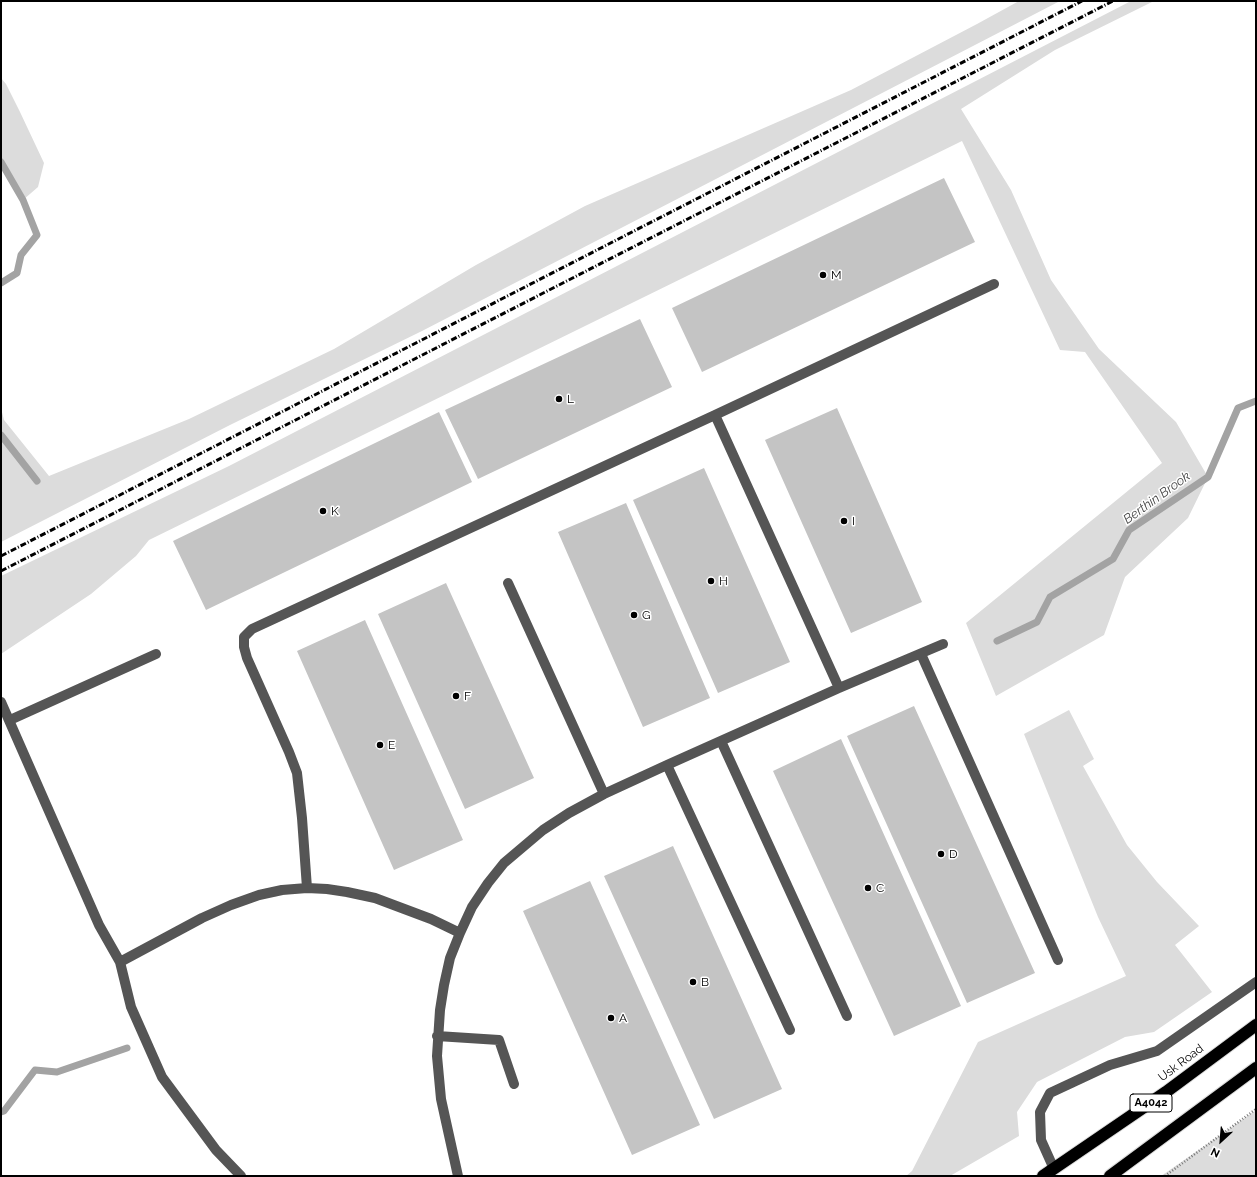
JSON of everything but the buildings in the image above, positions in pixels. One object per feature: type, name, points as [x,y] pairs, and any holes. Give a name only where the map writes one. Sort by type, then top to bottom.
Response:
[{"type":"highway","name":"Usk Road","points":[[1043,1176],[1166,1092],[1256,1025]]},
{"type":"highway","name":"A4042","points":[[1110,1176],[1256,1068]]},
{"type":"street","points":[[307,888],[297,773],[247,658],[244,648],[244,637],[252,629],[994,284]]},
{"type":"street","points":[[715,415],[839,688]]},
{"type":"street","points":[[508,583],[604,794]]},
{"type":"street","points":[[458,1176],[441,1099],[438,1076],[437,1036],[440,1010],[450,958],[460,933],[472,907],[504,863],[543,830],[569,813],[604,794],[839,688],[943,644]]},
{"type":"street","points":[[10,720],[156,654]]},
{"type":"street","points":[[921,654],[1058,960]]},
{"type":"street","points":[[1,702],[99,925],[120,962],[131,1006],[162,1077],[216,1150],[241,1176]]},
{"type":"street","points":[[720,741],[847,1016]]},
{"type":"street","points":[[667,765],[790,1030]]},
{"type":"street","points":[[120,962],[202,918],[231,905],[259,895],[307,888],[347,892],[375,898],[424,916],[460,933]]},
{"type":"street","points":[[1054,1169],[1041,1140],[1040,1112],[1050,1093],[1110,1065],[1157,1051],[1256,982]]},
{"type":"street","points":[[437,1036],[499,1040],[514,1084]]},
{"type":"path","points":[[1165,1176],[1256,1109]]},
{"type":"shaded area","points":[[1019,1],[1060,1],[422,331],[230,425],[1,542],[1,408],[4,420],[49,476],[189,419],[334,349],[476,265],[585,206],[851,90]]},
{"type":"shaded area","points":[[1131,1],[1154,1],[1055,50],[961,109],[1011,190],[1051,280],[1099,349],[1176,422],[1208,477],[1188,518],[1125,577],[1104,635],[996,696],[966,623],[1162,463],[1085,352],[1060,350],[962,141],[149,540],[136,556],[91,594],[1,654],[1,576],[229,466]]},
{"type":"shaded area","points":[[1,78],[6,84],[44,163],[38,187],[23,200],[1,162]]},
{"type":"shaded area","points":[[1069,710],[1094,759],[1083,766],[1127,845],[1157,882],[1199,926],[1175,945],[1212,992],[1154,1032],[1125,1037],[1037,1082],[1017,1112],[1019,1136],[950,1176],[906,1176],[912,1171],[978,1042],[1126,976],[1098,917],[1024,734]]},
{"type":"shaded area","points":[[1256,1110],[1256,1176],[1161,1176],[1232,1127]]},
{"type":"waterway","points":[[1,162],[23,200],[37,235],[21,255],[17,273],[1,283]]},
{"type":"waterway","name":"Berthin Brook","points":[[997,641],[1037,622],[1050,597],[1113,559],[1129,530],[1208,477],[1238,408],[1256,401]]},
{"type":"waterway","points":[[1,435],[37,481]]},
{"type":"waterway","name":"Berthin Brook","points":[[1,1112],[4,1111],[35,1070],[57,1072],[127,1048]]},
{"type":"railway","points":[[1,556],[1082,1]]},
{"type":"railway","points":[[1,571],[1113,1]]},
{"type":"place","name":"M","points":[[823,275]]},
{"type":"place","name":"L","points":[[559,399]]},
{"type":"place","name":"K","points":[[323,511]]},
{"type":"place","name":"I","points":[[844,521]]},
{"type":"place","name":"H","points":[[711,581]]},
{"type":"place","name":"G","points":[[634,615]]},
{"type":"place","name":"F","points":[[456,696]]},
{"type":"place","name":"E","points":[[380,745]]},
{"type":"place","name":"D","points":[[941,854]]},
{"type":"place","name":"C","points":[[868,888]]},
{"type":"place","name":"B","points":[[693,982]]},
{"type":"place","name":"A","points":[[611,1018]]}]
